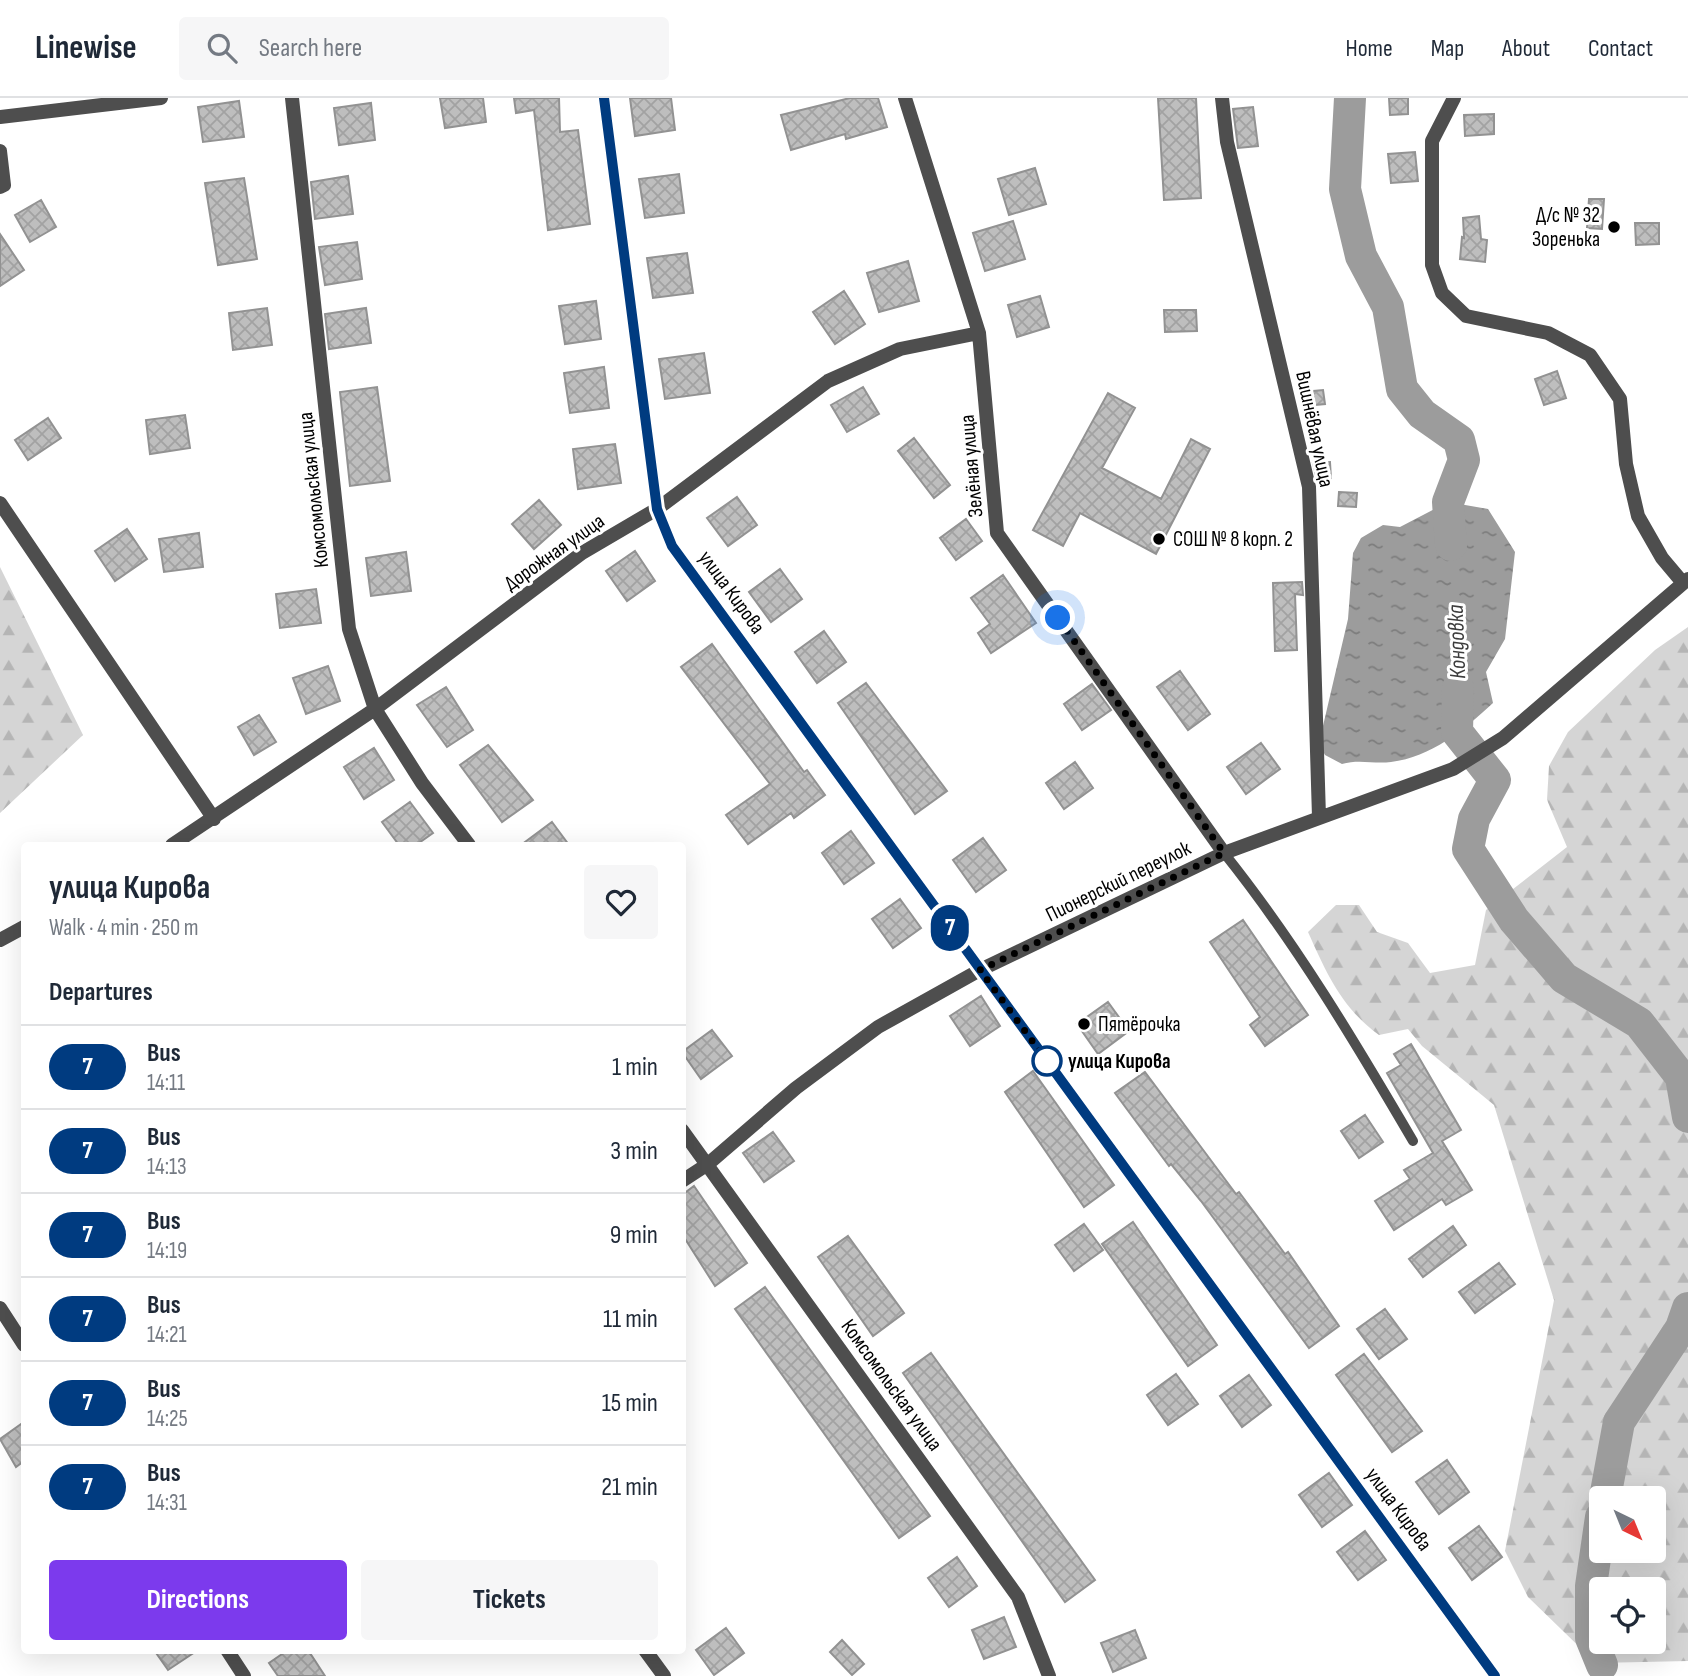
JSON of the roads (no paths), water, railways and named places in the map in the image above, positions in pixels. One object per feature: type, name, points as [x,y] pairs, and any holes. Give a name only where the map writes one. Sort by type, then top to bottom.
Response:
[{"type":"street","points":[[0,117],[162,98]]},
{"type":"street","name":"Комсомольская улица","points":[[292,98],[349,629],[376,709],[422,783],[467,842]]},
{"type":"street","name":"улица Кирова","points":[[604,98],[657,509],[672,546],[1495,1676]]},
{"type":"street","name":"Зелёная улица","points":[[905,98],[979,333],[997,533],[1224,853]]},
{"type":"street","name":"Вишнёвая улица","points":[[1222,98],[1227,142],[1309,487],[1319,817]]},
{"type":"street","points":[[1454,98],[1432,141],[1432,265],[1441,293],[1466,316],[1548,333],[1590,355],[1620,399],[1626,464],[1638,516],[1662,558],[1686,581]]},
{"type":"street","points":[[0,150],[4,185],[0,187]]},
{"type":"street","name":"Дорожная улица","points":[[177,842],[376,709],[582,554],[657,509],[828,381],[900,349],[979,333]]},
{"type":"street","points":[[0,503],[214,819]]},
{"type":"street","name":"Пионерский переулок","points":[[686,1178],[708,1164],[796,1087],[878,1027],[980,970],[1224,853],[1453,769],[1503,738],[1686,581]]},
{"type":"street","points":[[0,940],[21,929]]},
{"type":"street","name":"Комсомольская улица","points":[[686,1135],[1018,1597],[1049,1676]]},
{"type":"street","points":[[0,1308],[21,1340]]},
{"type":"street","points":[[230,1654],[244,1676]]},
{"type":"street","points":[[648,1654],[664,1676]]},
{"type":"lane","points":[[1224,853],[1251,887],[1353,1039],[1413,1141]]},
{"type":"water","points":[[1448,502],[1488,509],[1515,552],[1505,639],[1486,672],[1493,703],[1459,732],[1420,754],[1391,762],[1342,764],[1325,755],[1319,743],[1348,619],[1353,553],[1361,538],[1383,525],[1400,527]]},
{"type":"waterway","name":"Кондовка","points":[[1350,98],[1345,189],[1361,256],[1388,307],[1402,389],[1422,414],[1459,440],[1464,460],[1448,502],[1451,545]]},
{"type":"waterway","name":"Кондовка","points":[[1458,688],[1457,732],[1495,780],[1474,819],[1468,849],[1514,920],[1564,978],[1639,1023],[1681,1077],[1688,1117]]},
{"type":"waterway","name":"Кондовка","points":[[1607,1486],[1619,1422],[1681,1328],[1688,1308]]},
{"type":"waterway","name":"Кондовка","points":[[1594,1563],[1591,1586],[1591,1638],[1602,1665]]},
{"type":"place","name":"Д/с № 32 Зоренька","points":[[1614,227]]},
{"type":"place","name":"СОШ № 8 корп. 2","points":[[1159,539]]},
{"type":"place","name":"Пятёрочка","points":[[1084,1024]]},
{"type":"place","name":"улица Кирова","points":[[1047,1061]]}]
